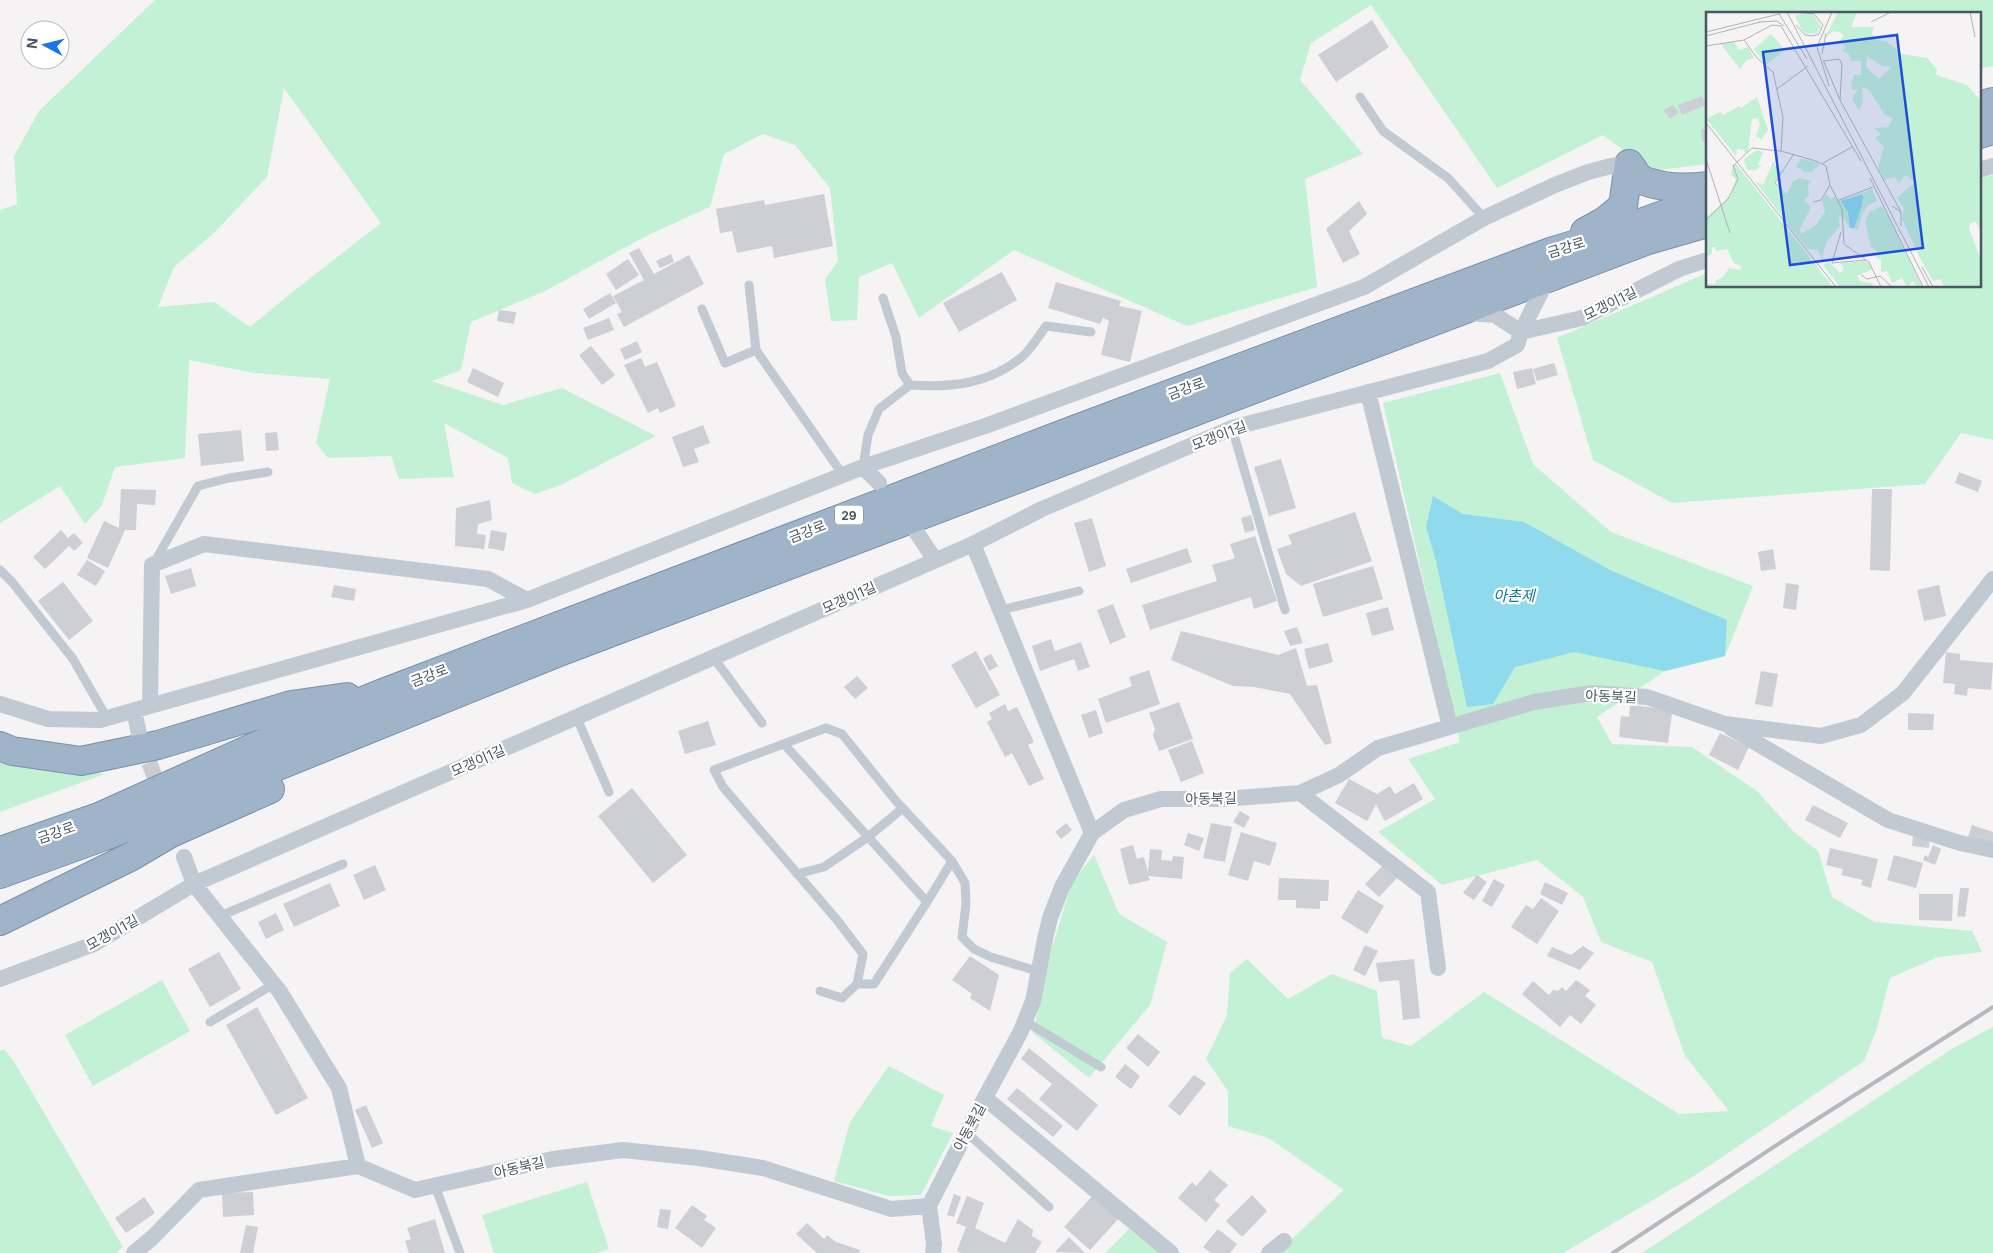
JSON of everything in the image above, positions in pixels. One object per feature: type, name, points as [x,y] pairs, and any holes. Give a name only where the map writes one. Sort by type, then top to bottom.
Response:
[{"type":"highway","points":[[1980,106],[1993,102]]},
{"type":"highway","points":[[1980,134],[1993,130]]},
{"type":"highway","points":[[1630,164],[1641,179],[1664,185],[1691,188],[1706,186]]},
{"type":"highway","points":[[1553,251],[1605,221],[1623,206],[1630,164]]},
{"type":"highway","name":"금강로","points":[[0,851],[99,817],[285,733],[388,691],[1089,424],[1553,251],[1610,234],[1706,199]]},
{"type":"highway","name":"금강로","points":[[0,874],[110,834],[554,654],[1648,240],[1706,224]]},
{"type":"highway","points":[[0,921],[130,857],[171,833],[533,672],[554,654]]},
{"type":"highway","points":[[0,746],[12,751],[81,761],[158,744],[292,704],[388,691]]},
{"type":"street","points":[[0,704],[48,719],[100,720],[527,600],[863,467],[985,426],[1364,287],[1484,218],[1588,172],[1611,166],[1630,164]]},
{"type":"street","points":[[1980,170],[1993,166]]},
{"type":"street","name":"모갱이1길","points":[[0,978],[94,944],[194,884],[973,544],[1042,509],[1232,428],[1488,361],[1517,345],[1521,332],[1582,318],[1679,268],[1706,260]]},
{"type":"street","points":[[1454,313],[1495,315],[1521,332],[1548,278]]},
{"type":"street","points":[[1368,392],[1450,727]]},
{"type":"street","points":[[863,467],[879,483]]},
{"type":"street","points":[[917,533],[934,560]]},
{"type":"street","points":[[150,706],[152,565],[204,544],[488,579],[527,600]]},
{"type":"street","points":[[973,544],[1092,833]]},
{"type":"street","name":"아동북길","points":[[1725,724],[1821,736],[1861,725],[1903,693],[1993,579]]},
{"type":"street","name":"아동북길","points":[[358,1166],[414,1190],[553,1159],[623,1150],[699,1158],[763,1168],[890,1208],[929,1206],[966,1132],[1020,1034],[1033,1001],[1050,918],[1062,887],[1092,833],[1124,810],[1161,799],[1225,799],[1300,793],[1339,775],[1378,748],[1534,702],[1592,693],[1646,697],[1725,724],[1888,820],[1960,843],[1993,850]]},
{"type":"street","points":[[134,711],[140,738]]},
{"type":"street","points":[[1300,793],[1428,892],[1438,968]]},
{"type":"street","points":[[134,1253],[152,1238],[199,1190],[358,1166],[339,1088],[274,984],[194,884],[184,857]]},
{"type":"street","points":[[985,1098],[1171,1253]]},
{"type":"street","points":[[929,1206],[934,1244],[933,1253]]},
{"type":"street","points":[[1269,1253],[1284,1241]]},
{"type":"lane","points":[[1360,98],[1383,131],[1448,178],[1484,218]]},
{"type":"lane","points":[[749,285],[756,350],[843,475]]},
{"type":"lane","points":[[883,298],[896,337],[902,373],[910,385]]},
{"type":"lane","points":[[702,309],[725,363],[756,350]]},
{"type":"lane","points":[[863,467],[868,435],[879,409],[910,385],[941,387],[1002,372],[1024,355],[1046,326],[1091,332]]},
{"type":"lane","points":[[1232,428],[1285,610]]},
{"type":"lane","points":[[152,565],[198,486],[229,478],[268,472]]},
{"type":"lane","points":[[0,570],[12,582],[73,659],[106,718]]},
{"type":"lane","points":[[1000,610],[1079,591]]},
{"type":"lane","points":[[713,656],[762,723]]},
{"type":"lane","points":[[576,716],[609,792]]},
{"type":"lane","points":[[820,991],[842,998],[857,984],[863,954],[837,920],[723,787],[714,770],[826,728],[842,734],[903,808],[952,861],[965,883],[966,904],[962,936],[974,949],[990,957],[1040,972]]},
{"type":"lane","points":[[784,744],[927,902]]},
{"type":"lane","points":[[797,874],[824,867],[868,837],[903,808]]},
{"type":"lane","points":[[857,984],[874,984],[952,861]]},
{"type":"lane","points":[[220,916],[343,864]]},
{"type":"lane","points":[[210,1022],[274,984]]},
{"type":"lane","points":[[1025,1021],[1101,1067]]},
{"type":"lane","points":[[966,1132],[1049,1207]]},
{"type":"lane","points":[[435,1186],[460,1253]]},
{"type":"green space","points":[[155,0],[1993,0],[1993,66],[1980,69],[1980,12],[1706,12],[1706,164],[1652,171],[1603,135],[1497,188],[1371,5],[1311,43],[1300,80],[1363,154],[1305,179],[1317,287],[1187,326],[1014,250],[919,318],[892,263],[859,277],[857,320],[831,321],[825,279],[838,261],[830,188],[795,145],[763,134],[724,154],[710,207],[648,235],[545,291],[471,322],[461,370],[432,381],[503,405],[562,388],[656,436],[561,485],[535,494],[512,483],[508,458],[444,423],[454,477],[399,479],[391,456],[328,458],[316,443],[330,379],[254,373],[189,360],[185,458],[115,467],[102,505],[85,524],[60,486],[0,523],[0,210],[17,204],[14,156],[39,111]],"holes":[[[284,88],[381,223],[250,327],[214,302],[158,307],[174,267],[214,233],[267,177]]]},
{"type":"green space","points":[[1993,175],[1993,440],[1961,433],[1925,484],[1672,503],[1593,460],[1557,338],[1706,273],[1706,288],[1980,288],[1980,179]]},
{"type":"green space","points":[[1500,373],[1533,464],[1611,532],[1753,586],[1725,656],[1665,671],[1597,717],[1612,744],[1692,747],[1757,791],[1794,832],[1818,851],[1832,897],[1875,922],[1972,931],[1982,952],[1938,957],[1890,978],[1877,1028],[1864,1061],[1697,1174],[1563,1253],[1277,1253],[1344,1190],[1268,1138],[1228,1126],[1228,1091],[1206,1059],[1227,1015],[1230,973],[1247,959],[1288,999],[1332,974],[1377,991],[1382,1038],[1411,1046],[1484,992],[1679,1114],[1729,1111],[1685,1056],[1652,962],[1601,942],[1583,897],[1537,860],[1442,885],[1378,832],[1435,799],[1408,759],[1460,742],[1383,403]]},
{"type":"green space","points":[[0,753],[50,768],[105,774],[0,812]]},
{"type":"green space","points":[[1094,855],[1119,914],[1167,942],[1150,1005],[1089,1078],[1033,1033],[1050,955],[1072,882]]},
{"type":"green space","points":[[162,980],[190,1031],[93,1086],[65,1035]]},
{"type":"green space","points":[[1993,1027],[1993,1253],[1642,1253],[1950,1050]]},
{"type":"green space","points":[[4,1049],[13,1060],[123,1247],[116,1253],[0,1253],[0,1051]]},
{"type":"green space","points":[[889,1066],[944,1095],[931,1126],[953,1133],[921,1195],[889,1196],[834,1181],[850,1122]]},
{"type":"green space","points":[[587,1182],[609,1249],[596,1253],[494,1253],[482,1215]]},
{"type":"green space","points":[[1129,1229],[1159,1253],[1105,1253]]},
{"type":"water","name":"아촌제","points":[[1433,496],[1463,514],[1524,522],[1610,570],[1727,620],[1725,656],[1665,671],[1574,652],[1515,667],[1493,704],[1467,707],[1436,561],[1426,527]]},
{"type":"building","points":[[1372,20],[1389,47],[1336,82],[1318,55]]},
{"type":"building","points":[[1702,96],[1706,105],[1682,115],[1678,105]]},
{"type":"building","points":[[1673,105],[1679,113],[1670,119],[1664,110]]},
{"type":"building","points":[[1701,129],[1706,129],[1706,142],[1702,142]]},
{"type":"building","points":[[824,194],[833,246],[774,258],[772,246],[737,253],[732,231],[720,233],[716,209],[764,200],[765,205]]},
{"type":"building","points":[[1359,201],[1367,214],[1349,231],[1360,254],[1343,263],[1326,229]]},
{"type":"building","points":[[639,248],[654,274],[689,255],[704,284],[624,327],[617,314],[622,312],[613,296],[644,280],[629,253]]},
{"type":"building","points":[[671,254],[674,262],[660,268],[656,261]]},
{"type":"building","points":[[628,259],[639,275],[616,290],[606,274]]},
{"type":"building","points":[[1002,272],[1017,300],[959,332],[943,303]]},
{"type":"building","points":[[1056,282],[1121,301],[1119,306],[1142,311],[1130,362],[1101,355],[1109,321],[1103,318],[1100,324],[1048,308]]},
{"type":"building","points":[[610,293],[616,303],[589,319],[583,309]]},
{"type":"building","points":[[499,310],[516,312],[514,324],[497,321]]},
{"type":"building","points":[[609,318],[614,330],[588,340],[583,328]]},
{"type":"building","points":[[637,341],[642,352],[625,360],[620,349]]},
{"type":"building","points":[[591,346],[615,375],[602,385],[579,355]]},
{"type":"building","points":[[641,358],[645,367],[657,362],[676,406],[660,413],[658,408],[648,413],[624,365]]},
{"type":"building","points":[[1554,363],[1558,375],[1537,381],[1533,369]]},
{"type":"building","points":[[473,368],[504,383],[498,397],[467,382]]},
{"type":"building","points":[[1532,368],[1536,384],[1517,389],[1513,372]]},
{"type":"building","points":[[703,425],[710,443],[694,449],[699,462],[683,467],[672,437]]},
{"type":"building","points":[[241,430],[244,461],[201,466],[198,434]]},
{"type":"building","points":[[277,432],[279,450],[266,451],[265,433]]},
{"type":"building","points":[[1281,459],[1296,508],[1269,516],[1254,467]]},
{"type":"building","points":[[1959,472],[1982,481],[1978,492],[1955,483]]},
{"type":"building","points":[[121,489],[156,490],[155,505],[137,504],[136,530],[125,530],[108,568],[87,558],[104,521],[119,528]]},
{"type":"building","points":[[1872,489],[1892,489],[1890,571],[1870,570]]},
{"type":"building","points":[[490,500],[492,520],[478,524],[477,534],[486,535],[484,549],[455,546],[456,508]]},
{"type":"building","points":[[1355,512],[1372,561],[1301,586],[1286,574],[1277,549],[1292,544],[1288,535]]},
{"type":"building","points":[[1251,515],[1255,530],[1245,533],[1241,518]]},
{"type":"building","points":[[1092,518],[1106,566],[1089,572],[1074,523]]},
{"type":"building","points":[[61,530],[68,538],[74,533],[83,543],[74,551],[69,546],[45,569],[33,557]]},
{"type":"building","points":[[491,530],[507,533],[504,551],[488,548]]},
{"type":"building","points":[[1255,536],[1277,601],[1254,609],[1251,597],[1150,630],[1142,605],[1217,581],[1212,565],[1235,558],[1230,544]]},
{"type":"building","points":[[1187,548],[1192,562],[1131,583],[1126,569]]},
{"type":"building","points":[[1773,549],[1776,569],[1761,571],[1758,552]]},
{"type":"building","points":[[87,560],[105,571],[96,586],[77,575]]},
{"type":"building","points":[[1373,566],[1383,599],[1323,617],[1313,584]]},
{"type":"building","points":[[191,568],[196,586],[171,594],[165,576]]},
{"type":"building","points":[[63,582],[93,621],[69,640],[38,601]]},
{"type":"building","points":[[1786,583],[1799,585],[1796,610],[1783,608]]},
{"type":"building","points":[[334,585],[356,589],[354,601],[331,597]]},
{"type":"building","points":[[1939,585],[1946,616],[1924,621],[1917,590]]},
{"type":"building","points":[[1113,604],[1126,637],[1110,644],[1097,610]]},
{"type":"building","points":[[1388,607],[1394,630],[1372,636],[1366,613]]},
{"type":"building","points":[[1297,627],[1303,643],[1290,646],[1284,631]]},
{"type":"building","points":[[1181,631],[1278,655],[1296,648],[1307,686],[1317,685],[1332,743],[1325,745],[1290,694],[1254,687],[1233,686],[1171,660]]},
{"type":"building","points":[[1051,639],[1055,651],[1081,642],[1090,667],[1078,671],[1074,659],[1040,671],[1032,646]]},
{"type":"building","points":[[1328,643],[1333,662],[1309,669],[1304,649]]},
{"type":"building","points":[[976,651],[1000,695],[976,708],[951,665]]},
{"type":"building","points":[[1946,652],[1960,654],[1960,660],[1993,663],[1991,690],[1968,688],[1967,696],[1954,694],[1955,684],[1943,683]]},
{"type":"building","points":[[991,654],[998,666],[989,671],[983,658]]},
{"type":"building","points":[[1149,670],[1160,704],[1106,723],[1098,699],[1132,686],[1129,677]]},
{"type":"building","points":[[1761,671],[1778,674],[1772,707],[1755,704]]},
{"type":"building","points":[[857,676],[868,688],[855,699],[844,687]]},
{"type":"building","points":[[1179,702],[1193,739],[1159,751],[1153,735],[1155,729],[1149,713]]},
{"type":"building","points":[[1005,704],[1008,711],[1017,707],[1034,742],[1028,745],[1044,779],[1029,786],[1012,753],[1005,757],[987,722],[992,719],[989,713]]},
{"type":"building","points":[[1630,705],[1657,708],[1672,714],[1668,743],[1619,737],[1621,716],[1629,717]]},
{"type":"building","points":[[1096,710],[1103,733],[1089,738],[1081,715]]},
{"type":"building","points":[[1908,713],[1934,714],[1933,730],[1908,730]]},
{"type":"building","points":[[708,721],[716,745],[685,754],[678,731]]},
{"type":"building","points":[[1720,733],[1749,747],[1738,770],[1709,755]]},
{"type":"building","points":[[1192,741],[1204,773],[1181,782],[1168,750]]},
{"type":"building","points":[[1349,779],[1377,794],[1390,786],[1395,794],[1414,783],[1423,799],[1385,821],[1376,805],[1367,821],[1335,803]]},
{"type":"building","points":[[632,788],[687,855],[653,883],[598,816]]},
{"type":"building","points":[[1813,805],[1848,823],[1840,838],[1805,820]]},
{"type":"building","points":[[1240,811],[1250,817],[1244,828],[1233,822]]},
{"type":"building","points":[[1066,823],[1072,830],[1061,839],[1055,832]]},
{"type":"building","points":[[1211,823],[1232,827],[1225,862],[1203,858]]},
{"type":"building","points":[[1972,825],[1993,832],[1993,845],[1968,837]]},
{"type":"building","points":[[1241,832],[1277,843],[1270,866],[1254,861],[1248,881],[1228,875]]},
{"type":"building","points":[[1188,833],[1204,838],[1199,851],[1184,845]]},
{"type":"building","points":[[1913,836],[1930,837],[1929,848],[1912,846]]},
{"type":"building","points":[[1133,845],[1137,859],[1144,857],[1148,872],[1150,849],[1162,850],[1161,860],[1172,861],[1173,856],[1184,857],[1182,879],[1148,876],[1150,880],[1129,885],[1120,849]]},
{"type":"building","points":[[1933,845],[1941,849],[1935,865],[1923,860],[1925,855],[1928,857]]},
{"type":"building","points":[[1830,848],[1878,859],[1871,888],[1861,885],[1863,880],[1841,875],[1843,869],[1826,865]]},
{"type":"building","points":[[1894,855],[1923,863],[1916,888],[1887,880]]},
{"type":"building","points":[[1384,864],[1398,877],[1379,897],[1365,884]]},
{"type":"building","points":[[375,865],[386,890],[364,900],[353,875]]},
{"type":"building","points":[[1477,875],[1487,882],[1474,900],[1463,893]]},
{"type":"building","points":[[1279,878],[1329,880],[1328,901],[1320,901],[1320,909],[1296,908],[1296,900],[1278,900]]},
{"type":"building","points":[[1494,879],[1505,885],[1492,907],[1482,901]]},
{"type":"building","points":[[1545,882],[1568,893],[1562,905],[1540,894]]},
{"type":"building","points":[[330,883],[340,906],[294,927],[283,904]]},
{"type":"building","points":[[1960,888],[1969,888],[1965,917],[1957,916]]},
{"type":"building","points":[[1358,890],[1384,906],[1367,934],[1341,918]]},
{"type":"building","points":[[1919,894],[1953,894],[1952,921],[1919,920]]},
{"type":"building","points":[[1541,898],[1559,911],[1537,944],[1511,927],[1526,905],[1533,909]]},
{"type":"building","points":[[276,913],[284,930],[266,939],[258,922]]},
{"type":"building","points":[[1365,945],[1378,951],[1365,976],[1353,970]]},
{"type":"building","points":[[1583,946],[1594,953],[1580,970],[1547,956],[1552,947],[1571,955]]},
{"type":"building","points":[[219,952],[241,989],[210,1007],[188,969]]},
{"type":"building","points":[[970,956],[999,975],[990,1011],[970,998],[972,994],[952,980]]},
{"type":"building","points":[[1414,959],[1420,1018],[1403,1020],[1399,980],[1379,982],[1376,963]]},
{"type":"building","points":[[1576,980],[1590,990],[1585,996],[1596,1005],[1581,1024],[1570,1015],[1560,1027],[1522,994],[1533,981],[1549,995],[1553,990],[1558,991],[1562,987],[1566,991]]},
{"type":"building","points":[[257,1007],[308,1098],[276,1115],[226,1025]]},
{"type":"building","points":[[1138,1034],[1160,1052],[1148,1067],[1126,1048]]},
{"type":"building","points":[[1029,1048],[1098,1105],[1077,1131],[1039,1099],[1052,1084],[1021,1059]]},
{"type":"building","points":[[1125,1064],[1140,1076],[1131,1089],[1115,1077]]},
{"type":"building","points":[[1194,1075],[1206,1083],[1180,1116],[1168,1106]]},
{"type":"building","points":[[1017,1088],[1063,1126],[1053,1137],[1007,1099]]},
{"type":"building","points":[[366,1105],[383,1143],[372,1148],[355,1110]]},
{"type":"building","points":[[1210,1170],[1228,1185],[1214,1200],[1220,1205],[1206,1222],[1178,1198],[1192,1182],[1196,1186]]},
{"type":"building","points":[[253,1192],[254,1215],[223,1217],[222,1193]]},
{"type":"building","points":[[1095,1193],[1121,1216],[1090,1250],[1064,1227]]},
{"type":"building","points":[[954,1194],[961,1197],[954,1217],[947,1215]]},
{"type":"building","points":[[1252,1195],[1267,1211],[1242,1237],[1226,1221]]},
{"type":"building","points":[[967,1196],[984,1203],[975,1228],[1005,1243],[1018,1219],[1033,1230],[1032,1236],[1042,1242],[1035,1253],[961,1253],[957,1251],[966,1227],[956,1223]]},
{"type":"building","points":[[144,1197],[155,1213],[126,1233],[115,1218]]},
{"type":"building","points":[[692,1205],[707,1216],[704,1220],[716,1228],[702,1248],[675,1228]]},
{"type":"building","points":[[660,1209],[671,1210],[668,1229],[657,1227]]},
{"type":"building","points":[[435,1219],[445,1253],[409,1253],[405,1241],[411,1239],[407,1228]]},
{"type":"building","points":[[807,1223],[824,1239],[827,1235],[836,1242],[860,1250],[859,1253],[817,1253],[796,1234]]},
{"type":"building","points":[[246,1225],[258,1227],[253,1253],[240,1253]]},
{"type":"building","points":[[1218,1229],[1237,1244],[1230,1253],[1211,1253],[1203,1247]]},
{"type":"building","points":[[1069,1237],[1085,1253],[1055,1252]]},
{"type":"tunnel","points":[[141,740],[162,797]]},
{"type":"railway","points":[[1613,1253],[1792,1135],[1993,1007]]}]
